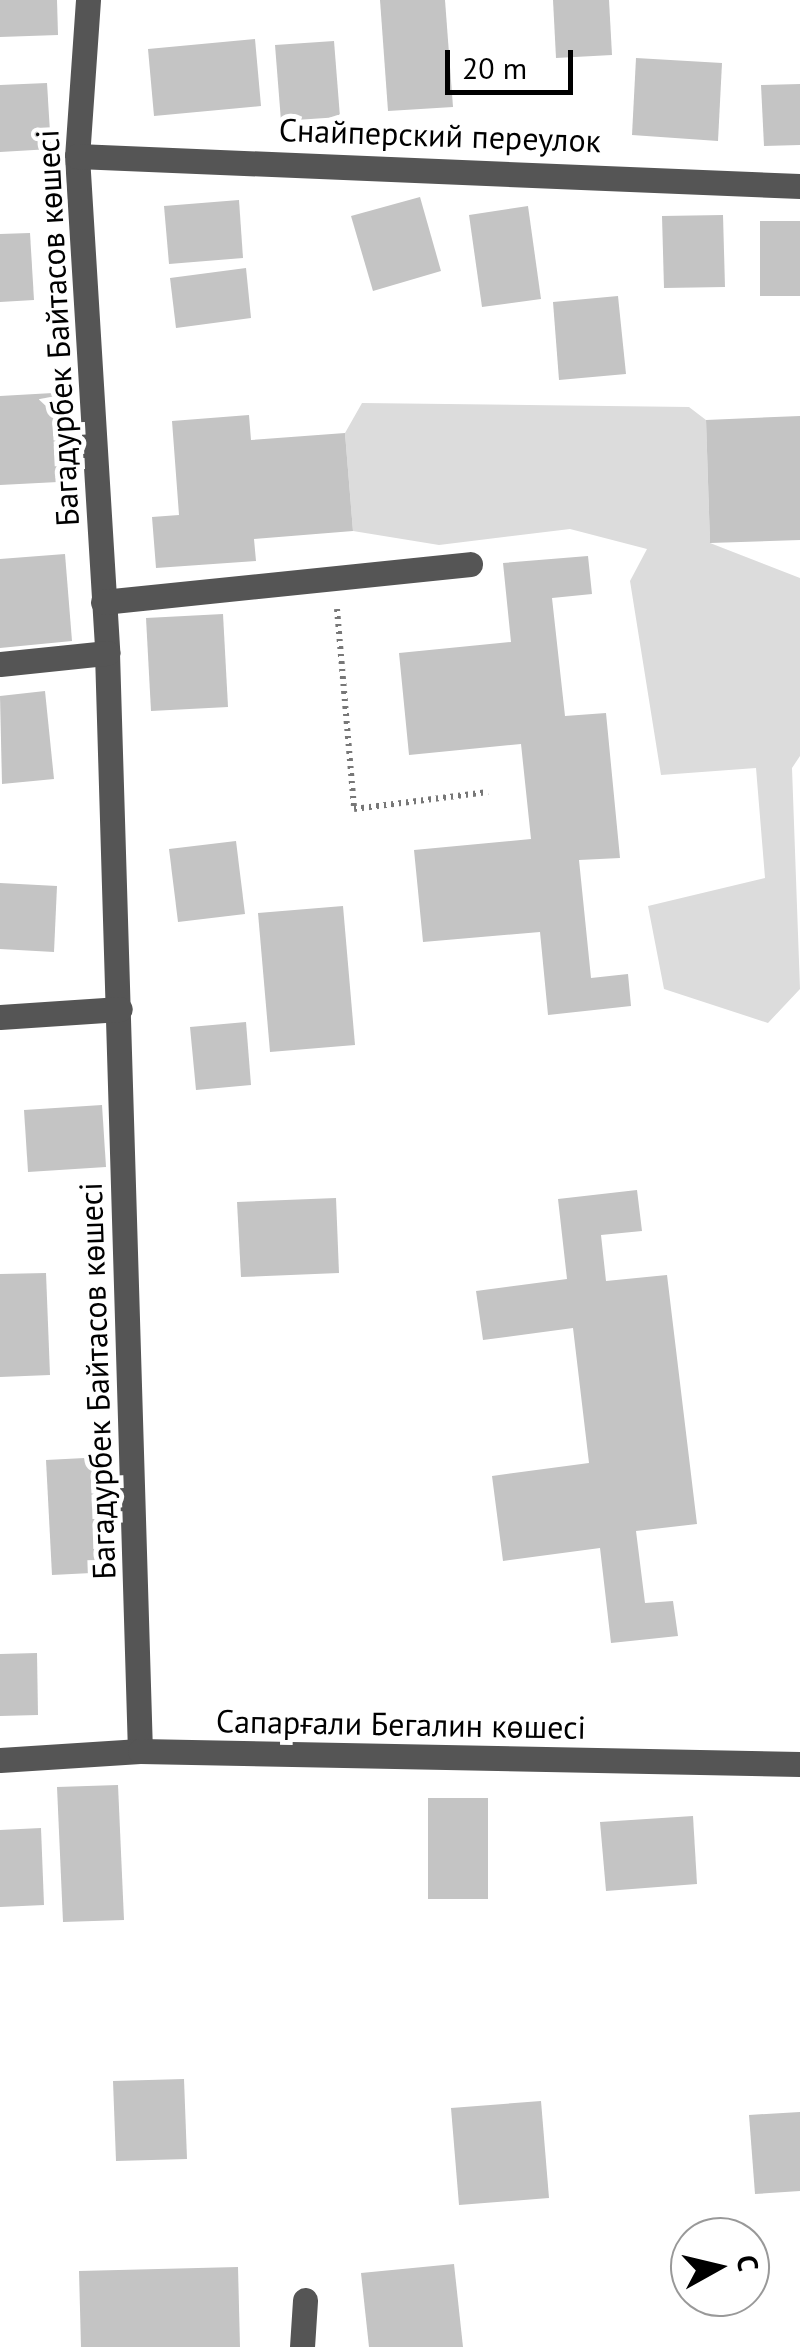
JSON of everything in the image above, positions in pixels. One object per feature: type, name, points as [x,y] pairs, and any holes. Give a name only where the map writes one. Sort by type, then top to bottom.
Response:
[{"type":"street","name":"Багадурбек Байтасов көшесі","points":[[88,0],[77,156],[107,654],[140,1751]]},
{"type":"street","name":"Снайперский переулок","points":[[77,156],[800,186]]},
{"type":"street","points":[[103,602],[470,564]]},
{"type":"street","points":[[0,664],[107,654]]},
{"type":"street","points":[[0,1016],[120,1009]]},
{"type":"street","name":"Сапарғали Бегалин көшесі","points":[[0,1760],[140,1751],[800,1764]]},
{"type":"street","points":[[302,2347],[305,2300]]},
{"type":"path","points":[[335,578],[354,808],[488,792]]},
{"type":"shaded area","points":[[362,403],[689,407],[706,420],[710,543],[800,578],[800,756],[792,768],[800,989],[768,1023],[664,989],[648,906],[765,878],[756,768],[661,775],[630,581],[647,549],[570,529],[439,545],[353,531],[345,433]]},
{"type":"building","points":[[0,0],[57,0],[58,35],[0,37]]},
{"type":"building","points":[[380,0],[445,0],[453,107],[388,111]]},
{"type":"building","points":[[553,0],[609,0],[612,55],[556,58]]},
{"type":"building","points":[[255,39],[261,106],[154,116],[148,49]]},
{"type":"building","points":[[334,41],[340,117],[281,121],[275,45]]},
{"type":"building","points":[[636,58],[722,63],[718,141],[632,135]]},
{"type":"building","points":[[47,83],[51,149],[0,152],[0,85]]},
{"type":"building","points":[[800,84],[800,145],[764,146],[761,85]]},
{"type":"building","points":[[420,197],[441,271],[373,291],[351,216]]},
{"type":"building","points":[[239,200],[243,258],[169,264],[164,206]]},
{"type":"building","points":[[528,206],[541,299],[482,307],[469,215]]},
{"type":"building","points":[[723,215],[725,287],[664,288],[662,216]]},
{"type":"building","points":[[760,221],[800,221],[800,296],[760,296]]},
{"type":"building","points":[[30,233],[34,300],[0,302],[0,234]]},
{"type":"building","points":[[246,268],[251,318],[176,328],[170,278]]},
{"type":"building","points":[[618,296],[626,374],[559,380],[553,302]]},
{"type":"building","points":[[53,393],[58,482],[0,485],[0,396]]},
{"type":"building","points":[[249,415],[251,440],[345,433],[353,531],[254,539],[256,561],[156,568],[152,517],[179,515],[172,421]]},
{"type":"building","points":[[800,416],[800,540],[710,543],[706,420]]},
{"type":"building","points":[[65,554],[72,641],[0,648],[0,559]]},
{"type":"building","points":[[588,556],[592,594],[552,598],[565,716],[606,713],[620,858],[579,860],[591,978],[628,974],[631,1006],[548,1015],[540,932],[423,942],[414,850],[531,839],[521,744],[409,755],[399,653],[511,642],[503,563]]},
{"type":"building","points":[[223,614],[228,707],[151,711],[146,618]]},
{"type":"building","points":[[45,691],[54,779],[2,784],[0,696]]},
{"type":"building","points":[[236,841],[245,914],[178,922],[169,849]]},
{"type":"building","points":[[0,883],[57,886],[54,952],[0,949]]},
{"type":"building","points":[[343,906],[355,1045],[270,1052],[258,913]]},
{"type":"building","points":[[246,1022],[251,1085],[196,1090],[190,1027]]},
{"type":"building","points":[[102,1105],[106,1167],[28,1172],[24,1110]]},
{"type":"building","points":[[637,1190],[642,1231],[601,1235],[606,1281],[667,1275],[697,1524],[636,1531],[645,1603],[673,1601],[678,1636],[611,1643],[600,1548],[503,1561],[492,1476],[589,1463],[573,1328],[483,1340],[476,1291],[567,1279],[558,1199]]},
{"type":"building","points":[[336,1198],[339,1273],[241,1277],[237,1202]]},
{"type":"building","points":[[46,1273],[50,1375],[0,1377],[0,1274]]},
{"type":"building","points":[[104,1457],[111,1572],[52,1575],[46,1460]]},
{"type":"building","points":[[37,1653],[38,1715],[0,1716],[0,1654]]},
{"type":"building","points":[[118,1785],[124,1920],[63,1922],[57,1787]]},
{"type":"building","points":[[428,1798],[488,1798],[488,1899],[428,1899]]},
{"type":"building","points":[[693,1816],[697,1884],[606,1891],[600,1822]]},
{"type":"building","points":[[41,1828],[44,1905],[0,1907],[0,1830]]},
{"type":"building","points":[[184,2079],[187,2159],[116,2161],[113,2081]]},
{"type":"building","points":[[541,2101],[549,2198],[459,2205],[451,2108]]},
{"type":"building","points":[[800,2112],[800,2191],[755,2194],[749,2115]]},
{"type":"building","points":[[454,2264],[463,2347],[369,2347],[361,2273]]},
{"type":"building","points":[[238,2267],[240,2347],[81,2347],[79,2271]]}]
